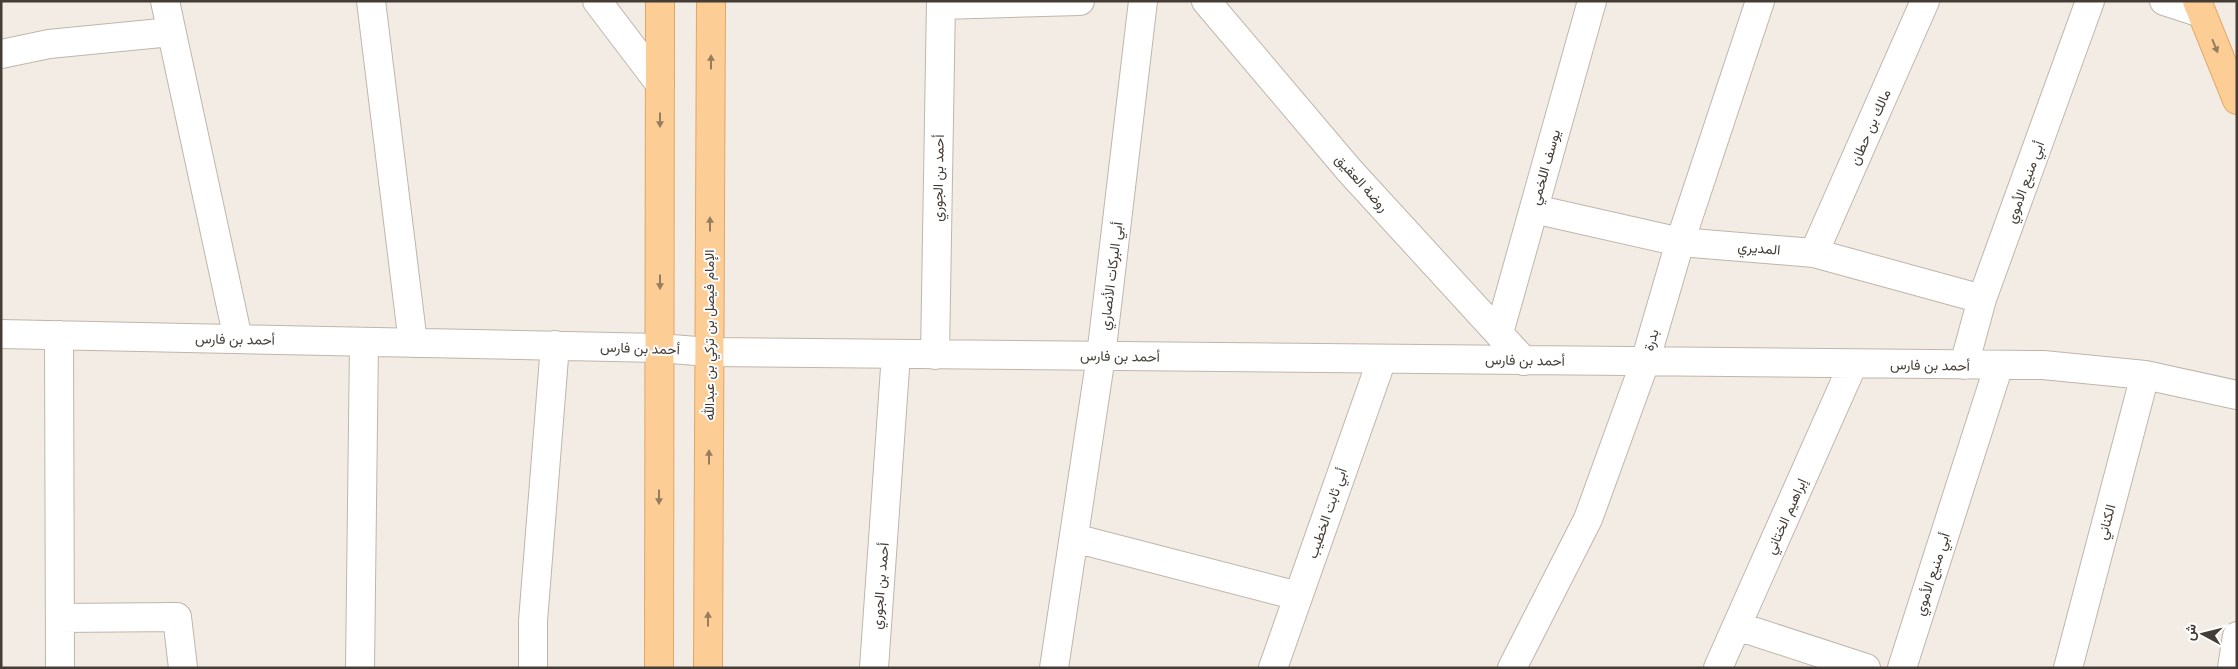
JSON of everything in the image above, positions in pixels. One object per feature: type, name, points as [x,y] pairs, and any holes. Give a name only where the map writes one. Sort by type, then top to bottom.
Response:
[{"type":"main road","points":[[659,668],[660,1]]},
{"type":"main road","name":"الإمام فيصل بن تركي بن عبدالله","points":[[708,668],[711,1]]},
{"type":"main road","points":[[2199,7],[2237,100]]},
{"type":"street","points":[[165,1],[238,339]]},
{"type":"street","points":[[371,1],[413,343]]},
{"type":"street","points":[[597,1],[660,84]]},
{"type":"street","points":[[941,3],[1080,1]]},
{"type":"street","name":"أبي البركات الأنصاري","points":[[1054,668],[1101,356],[1143,1]]},
{"type":"street","name":"روضة العقيق","points":[[1206,1],[1349,170],[1524,360]]},
{"type":"street","name":"يوسف اللخمي","points":[[1499,332],[1592,1]]},
{"type":"street","name":"بدرة","points":[[1512,668],[1588,519],[1645,362],[1680,242],[1760,1]]},
{"type":"street","name":"مالك بن حطان","points":[[1814,253],[1925,1]]},
{"type":"street","name":"أبي منيع الأموي","points":[[1964,365],[1982,299],[2090,1]]},
{"type":"street","points":[[2164,1],[2199,7]]},
{"type":"street","name":"أحمد بن الجوري","points":[[935,355],[941,3]]},
{"type":"street","points":[[1,54],[50,44],[172,32]]},
{"type":"street","name":"المديري","points":[[1534,209],[1680,242],[1814,253],[1982,299]]},
{"type":"street","name":"أحمد بن فارس","points":[[1,334],[555,345],[660,348],[709,352],[2043,366],[2145,375],[2237,395]]},
{"type":"street","points":[[59,335],[60,668]]},
{"type":"street","points":[[360,668],[364,342]]},
{"type":"street","points":[[533,668],[533,621],[555,345]]},
{"type":"street","name":"أحمد بن الجوري","points":[[874,668],[896,354]]},
{"type":"street","name":"أبي ثابت الخطيب","points":[[1278,666],[1298,596],[1382,359]]},
{"type":"street","name":"إبراهيم الختاني","points":[[1718,668],[1854,364]]},
{"type":"street","name":"أبي منيع الأموي","points":[[1902,668],[1999,365]]},
{"type":"street","name":"الكناني","points":[[2068,668],[2145,375]]},
{"type":"street","points":[[1074,538],[1298,596]]},
{"type":"street","points":[[60,618],[177,617],[183,668]]},
{"type":"street","points":[[1737,626],[1866,668]]},
{"type":"street","points":[[2232,668],[2237,636]]}]
